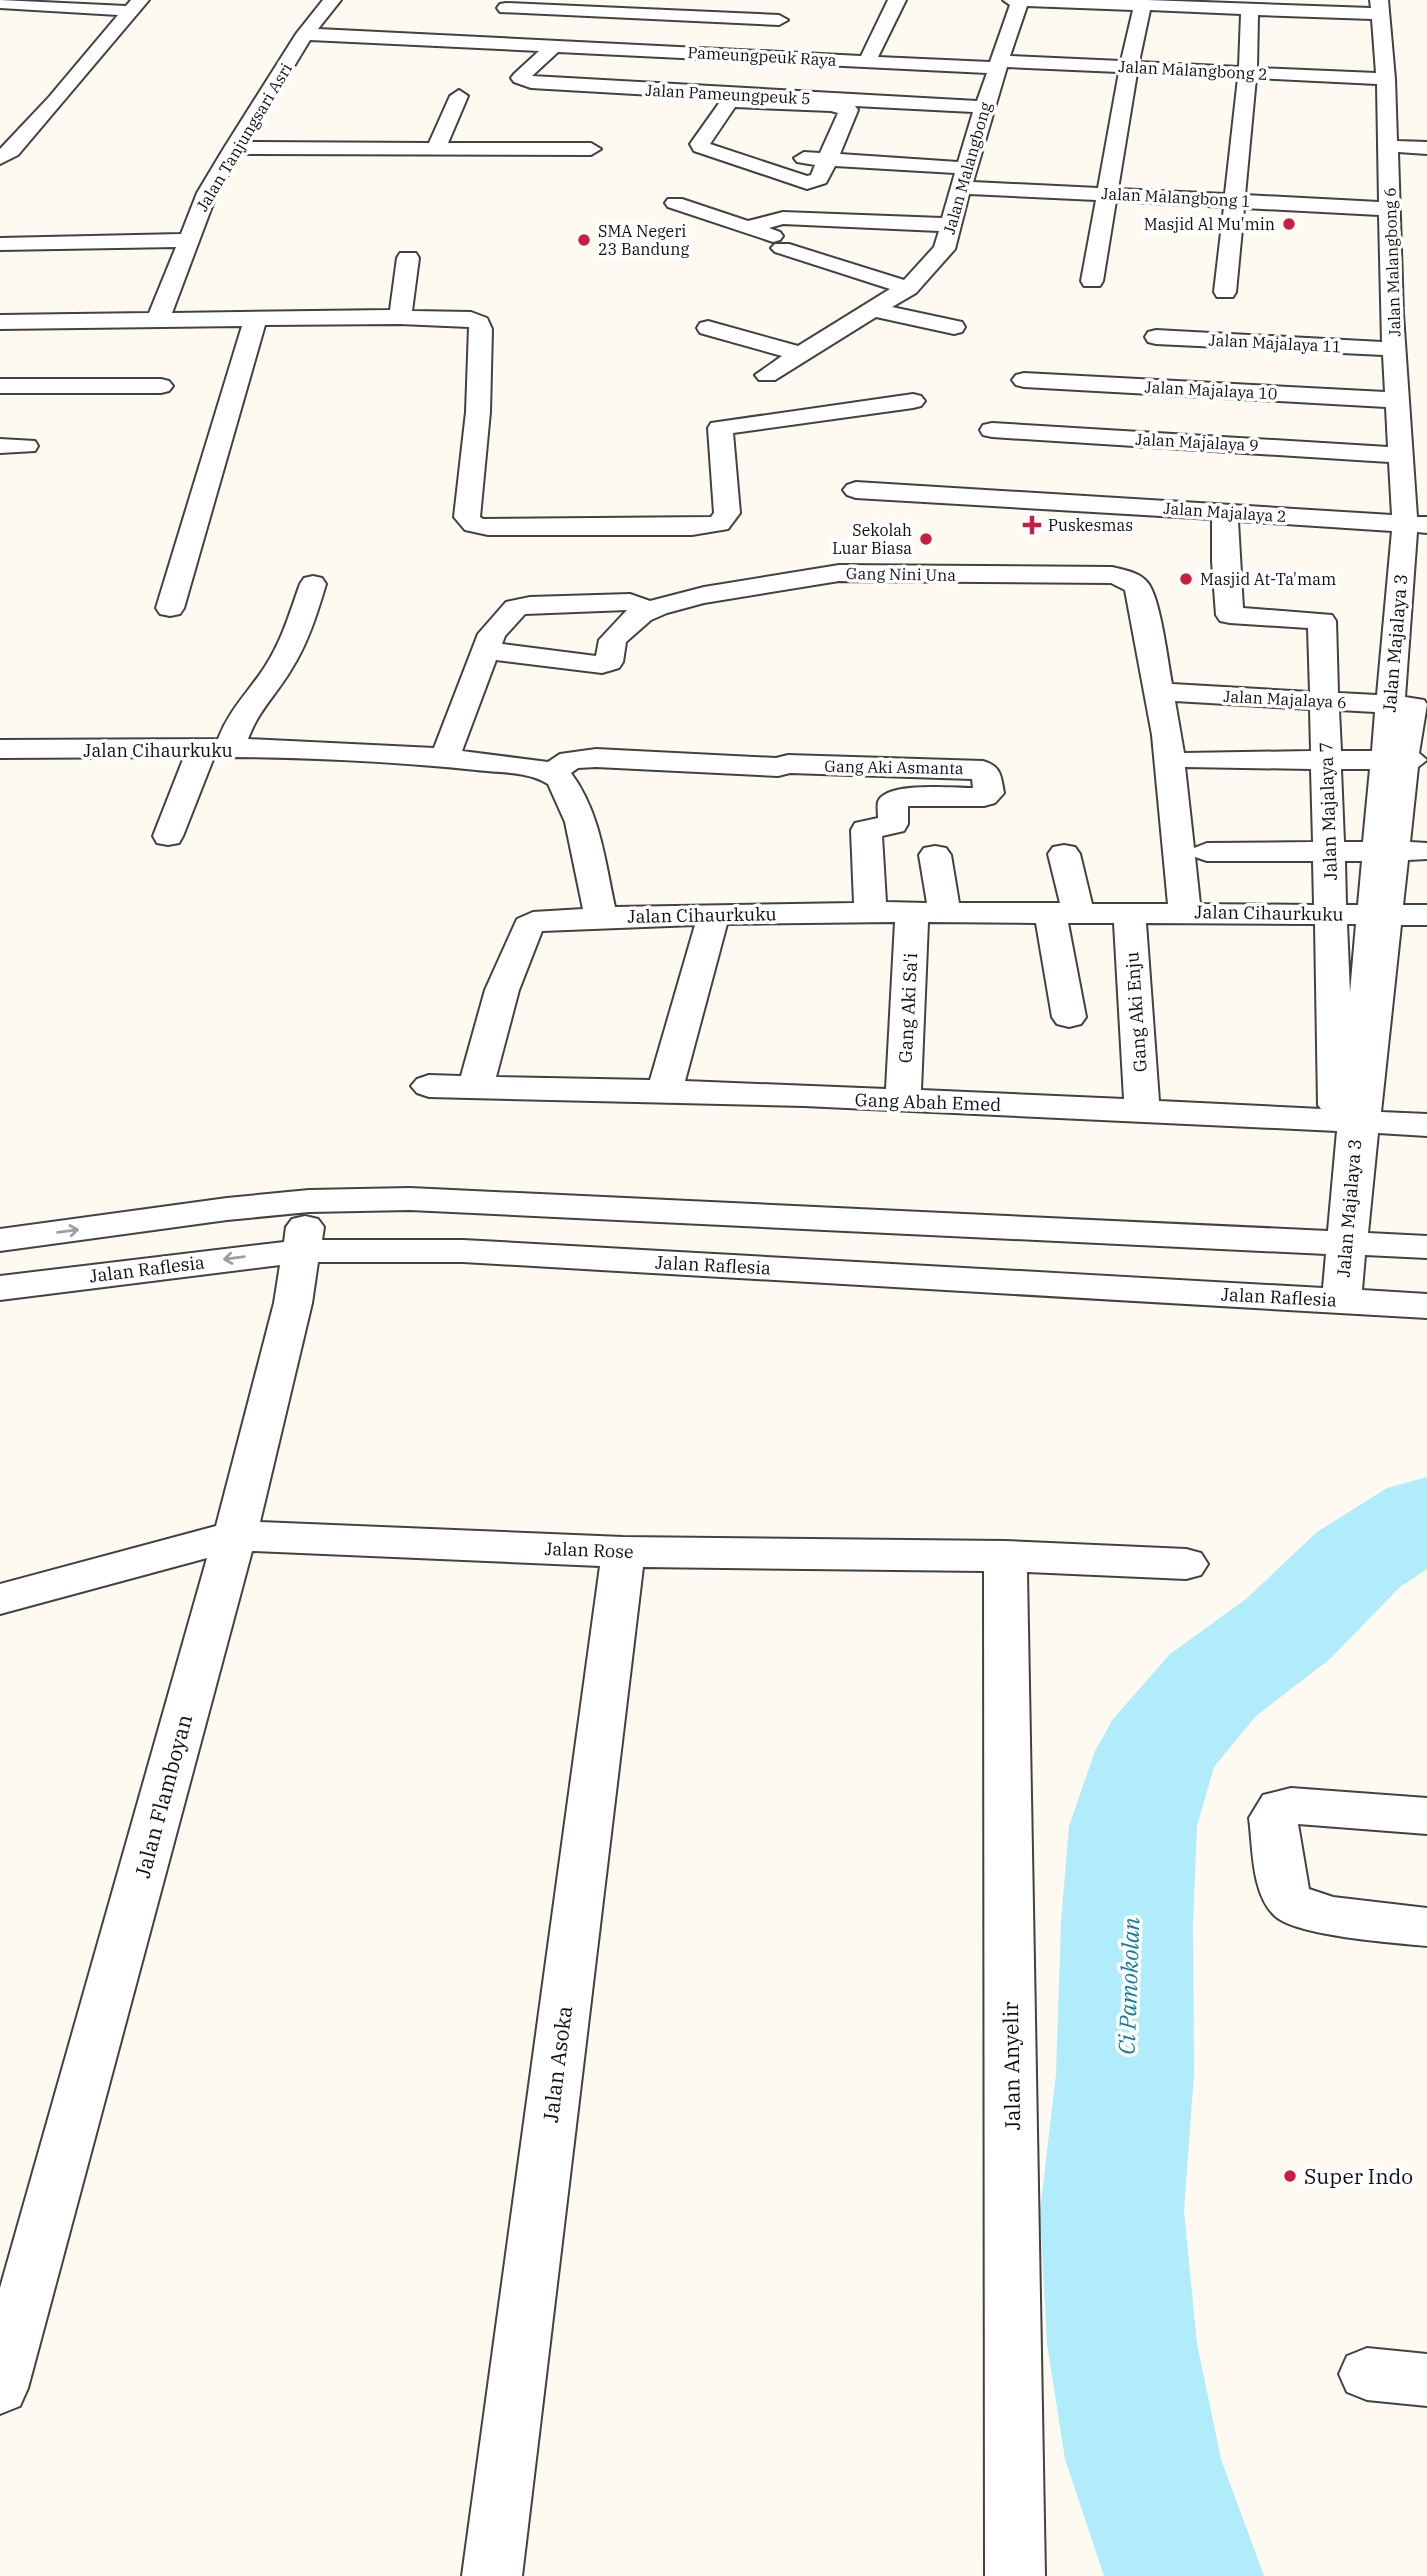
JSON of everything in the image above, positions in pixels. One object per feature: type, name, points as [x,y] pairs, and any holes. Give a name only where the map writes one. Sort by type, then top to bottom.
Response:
[{"type":"street","name":"Jalan Tanjungsari Asri","points":[[158,320],[207,193],[305,34],[332,0]]},
{"type":"street","points":[[305,34],[481,42],[509,4],[770,38],[792,0]]},
{"type":"street","points":[[867,61],[897,0]]},
{"type":"street","points":[[1012,0],[1250,10],[1380,7]]},
{"type":"street","name":"Jalan Malangbong","points":[[767,375],[908,288],[944,250],[963,176],[1020,0]]},
{"type":"street","points":[[0,2],[135,5]]},
{"type":"street","points":[[0,158],[11,151],[57,102],[135,5]]},
{"type":"street","points":[[1092,281],[1143,6]]},
{"type":"street","name":"Jalan Malangbong 6","points":[[1380,7],[1386,79],[1397,400],[1402,455],[1416,524]]},
{"type":"street","points":[[1225,292],[1248,72],[1250,10]]},
{"type":"street","name":"Pameungpeuk Raya","points":[[481,42],[554,46],[770,38],[867,61],[999,64]]},
{"type":"street","name":"Jalan Pameungpeuk 5","points":[[554,46],[520,78],[531,82],[590,86],[984,107]]},
{"type":"street","name":"Jalan Malangbong 2","points":[[999,64],[1386,79]]},
{"type":"street","points":[[436,149],[459,96]]},
{"type":"street","points":[[742,101],[833,105],[849,110],[827,163],[820,179],[807,183],[705,150],[700,144],[727,103],[742,101]]},
{"type":"street","points":[[1387,146],[1427,148]]},
{"type":"street","points":[[234,148],[591,149]]},
{"type":"street","name":"Jalan Malangbong 1","points":[[827,163],[1106,194],[1391,209]]},
{"type":"street","points":[[675,203],[908,288]]},
{"type":"street","points":[[748,228],[783,218],[950,225]]},
{"type":"street","points":[[0,244],[187,240]]},
{"type":"street","points":[[400,317],[408,258]]},
{"type":"street","points":[[874,310],[954,327]]},
{"type":"street","points":[[0,322],[400,317],[457,318],[479,323],[478,412],[467,517],[469,522],[479,526],[679,527],[719,524],[727,513],[720,416],[913,401]]},
{"type":"street","points":[[170,608],[255,320]]},
{"type":"street","points":[[708,328],[801,354]]},
{"type":"street","name":"Jalan Majalaya 11","points":[[1156,337],[1394,349]]},
{"type":"street","name":"Jalan Majalaya 10","points":[[1024,380],[1397,400]]},
{"type":"street","points":[[0,386],[161,386]]},
{"type":"street","name":"Jalan Majalaya 9","points":[[992,430],[1402,455]]},
{"type":"street","points":[[0,446],[26,446]]},
{"type":"street","name":"Jalan Majalaya 2","points":[[856,491],[1416,524]]},
{"type":"street","name":"Jalan Majalaya 7","points":[[1225,512],[1225,561],[1231,616],[1322,621],[1341,1301]]},
{"type":"street","name":"Jalan Majalaya 3","points":[[1341,1301],[1416,524]]},
{"type":"street","name":"Gang Nini Una","points":[[641,614],[667,601],[813,575],[1069,573],[1112,575],[1126,579],[1137,586],[1161,692],[1185,912]]},
{"type":"street","points":[[168,836],[216,750],[278,669],[298,632],[313,584]]},
{"type":"street","points":[[445,757],[492,634],[516,608],[530,605],[639,604],[641,614],[613,640],[609,662],[602,665],[487,651]]},
{"type":"street","name":"Jalan Majalaya 6","points":[[1161,692],[1418,706]]},
{"type":"street","name":"Jalan Majalaya 3","points":[[1341,1301],[1418,706]]},
{"type":"street","name":"Jalan Majalaya 3","points":[[1418,706],[1414,760],[1425,859]]},
{"type":"street","name":"Jalan Cihaurkuku","points":[[0,749],[307,750],[445,757],[552,773],[568,789],[578,812],[600,913],[607,917],[870,912],[1427,915]]},
{"type":"street","name":"Gang Aki Asmanta","points":[[552,773],[570,760],[596,758],[778,767],[788,764],[983,770],[989,793],[985,797],[901,797],[892,802],[893,824],[866,830],[870,912]]},
{"type":"street","points":[[1192,760],[1414,760]]},
{"type":"street","points":[[1207,852],[1425,859]]},
{"type":"street","points":[[1064,854],[1069,1017]]},
{"type":"street","name":"Gang Aki Sa'i","points":[[903,1102],[935,855]]},
{"type":"street","name":"Gang Aki Enju","points":[[1129,912],[1142,1112]]},
{"type":"street","points":[[665,1091],[714,914]]},
{"type":"street","points":[[476,1087],[502,990],[528,926],[533,922],[607,917]]},
{"type":"street","name":"Gang Abah Emed","points":[[429,1086],[665,1091],[1427,1125]]},
{"type":"street","points":[[0,1240],[227,1209],[309,1201],[473,1201],[1427,1247]]},
{"type":"street","name":"Jalan Flamboyan","points":[[0,2388],[235,1536],[293,1303],[309,1201]]},
{"type":"street","name":"Jalan Raflesia","points":[[0,1288],[302,1251],[463,1251],[1427,1306]]},
{"type":"street","name":"Jalan Rose","points":[[0,1599],[235,1536],[623,1552],[1005,1556],[1186,1564]]},
{"type":"street","name":"Jalan Asoka","points":[[492,2576],[623,1552]]},
{"type":"street","name":"Jalan Anyelir","points":[[1005,1556],[1015,2576]]},
{"type":"street","points":[[1427,1816],[1291,1806],[1280,1808],[1273,1818],[1286,1893],[1298,1908],[1320,1914],[1427,1927]]},
{"type":"street","points":[[1367,2374],[1427,2380]]},
{"type":"waterway","name":"Ci Pamokolan","points":[[1184,2576],[1143,2459],[1122,2344],[1112,2211],[1125,2074],[1127,1922],[1133,1826],[1157,1751],[1213,1685],[1288,1629],[1358,1560],[1427,1515]]},
{"type":"place","name":"Masjid Al Mu'min","points":[[1289,224]]},
{"type":"place","name":"SMA Negeri 23 Bandung","points":[[584,240]]},
{"type":"place","name":"Puskesmas","points":[[1032,525]]},
{"type":"place","name":"Sekolah Luar Biasa","points":[[926,539]]},
{"type":"place","name":"Masjid At-Ta'mam","points":[[1186,579]]},
{"type":"place","name":"Super Indo","points":[[1290,2176]]}]
